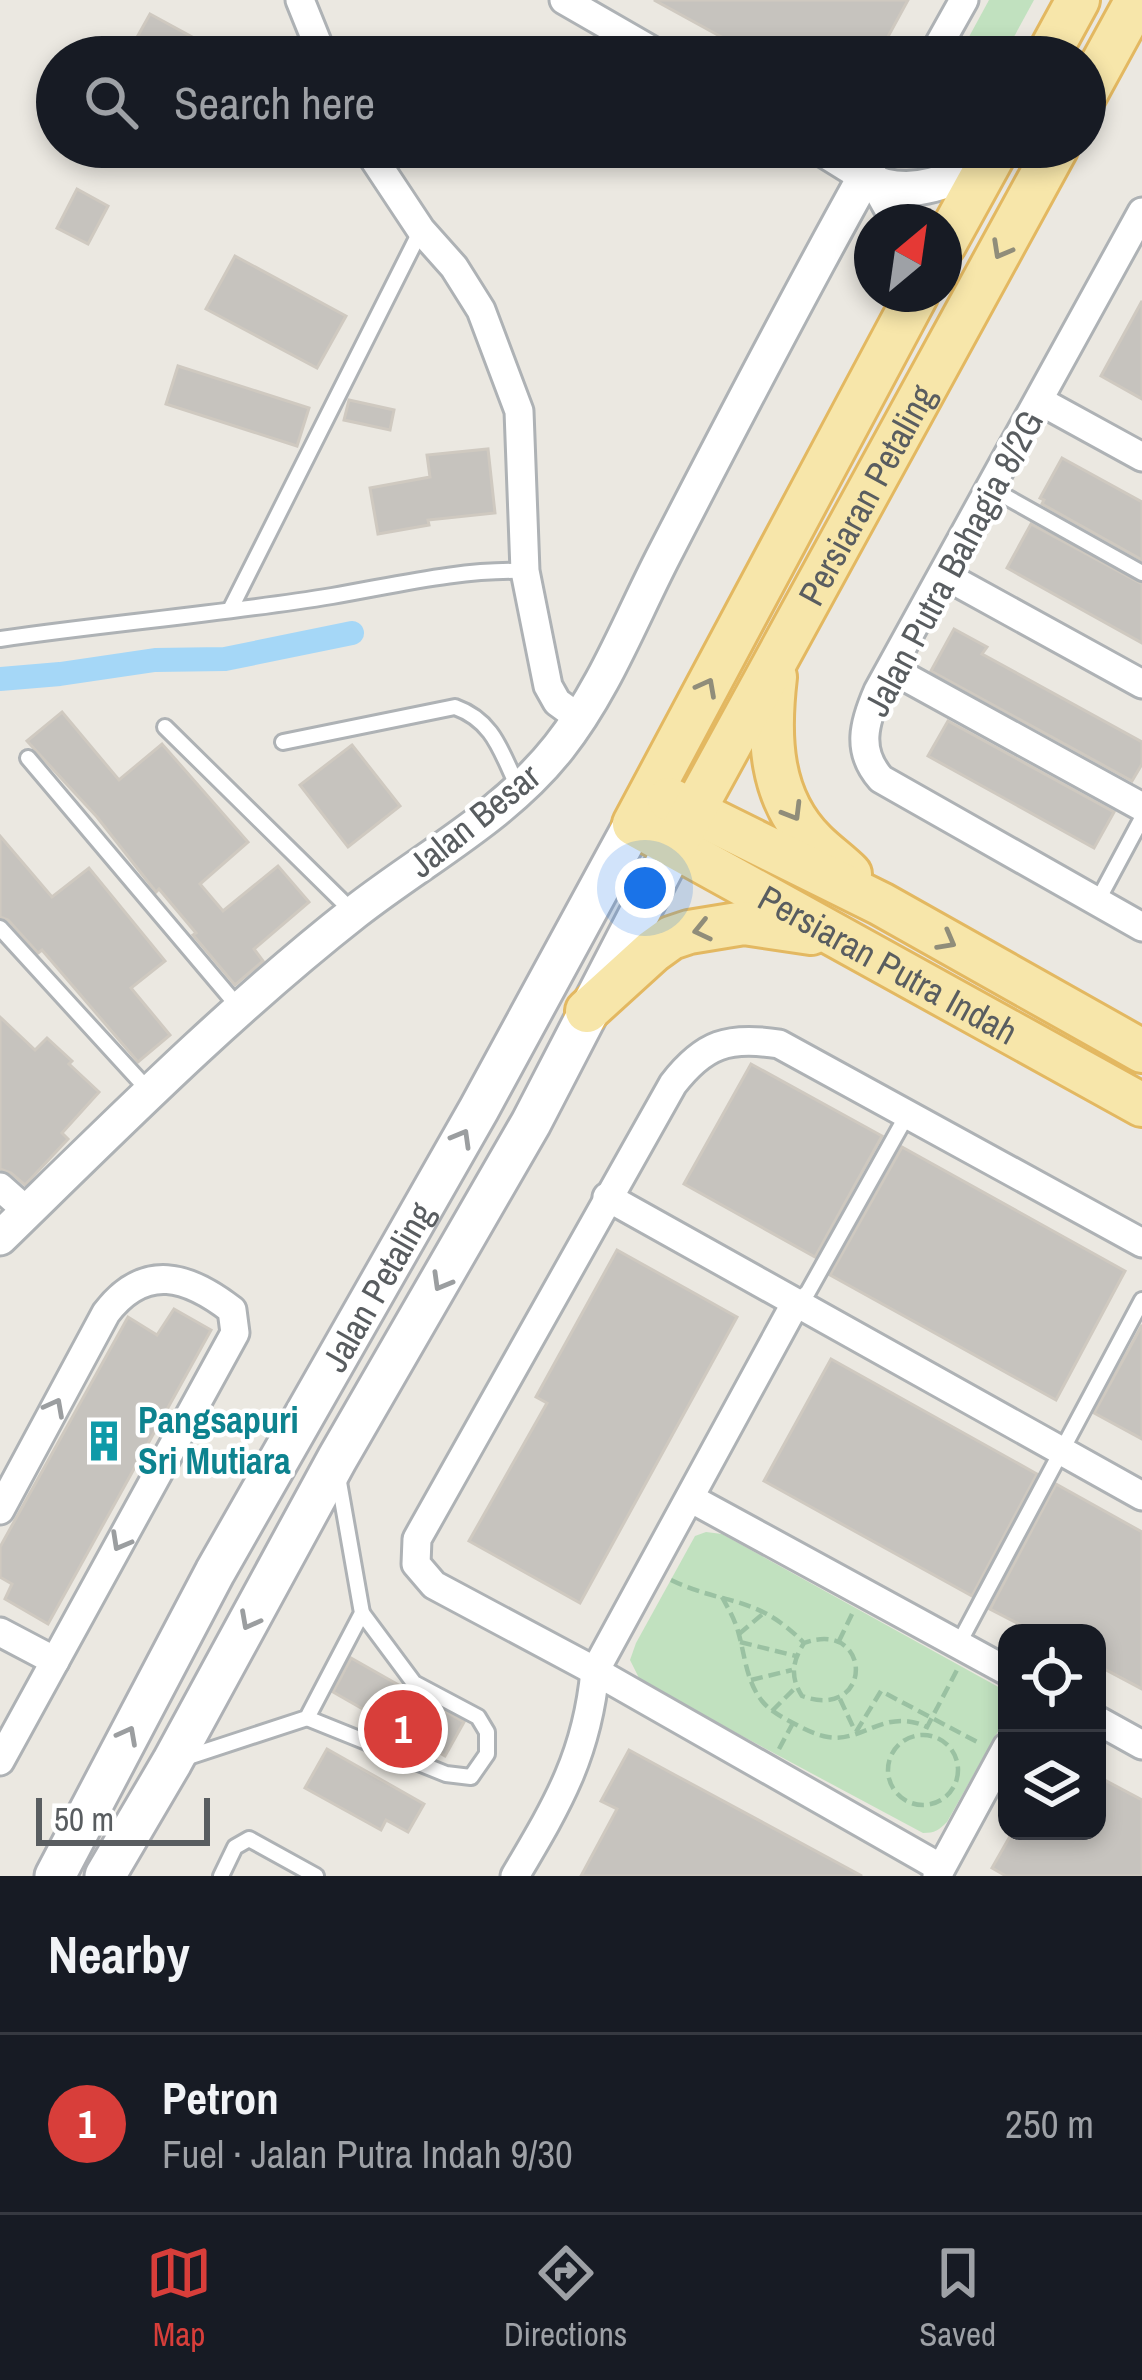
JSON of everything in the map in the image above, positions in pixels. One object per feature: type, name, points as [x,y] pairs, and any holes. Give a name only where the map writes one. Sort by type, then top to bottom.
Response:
[{"type":"main road","points":[[1058,36],[1078,0]]},
{"type":"main road","points":[[1106,57],[1137,0]]},
{"type":"main road","points":[[962,211],[985,168]]},
{"type":"main road","name":"Persiaran Petaling","points":[[684,828],[1046,168]]},
{"type":"main road","name":"Persiaran Petaling","points":[[643,807],[907,312]]},
{"type":"main road","points":[[778,658],[771,743],[783,797],[814,842],[880,904]]},
{"type":"main road","name":"Persiaran Putra Indah","points":[[643,807],[684,828],[880,904],[1142,1051]]},
{"type":"main road","name":"Jalan Petaling","points":[[55,1876],[215,1572],[479,1108],[643,807]]},
{"type":"main road","name":"Persiaran Putra Indah","points":[[684,828],[857,949],[1142,1106]]},
{"type":"main road","name":"Jalan Petaling","points":[[115,1866],[337,1459],[531,1123],[684,828]]},
{"type":"main road","points":[[587,1011],[671,938],[706,927],[769,925],[857,949]]},
{"type":"street","points":[[300,0],[314,36]]},
{"type":"street","points":[[944,36],[964,0]]},
{"type":"street","points":[[578,3],[630,36]]},
{"type":"street","points":[[380,168],[481,310],[519,411],[525,572],[548,686],[557,702],[579,718]]},
{"type":"street","points":[[849,168],[872,182],[887,204]]},
{"type":"street","points":[[872,182],[876,168]]},
{"type":"street","points":[[872,182],[926,187],[946,183],[971,168]]},
{"type":"street","name":"Jalan Besar","points":[[0,1238],[241,1010],[354,913],[520,792],[561,744],[614,655],[821,254],[872,182]]},
{"type":"street","name":"Jalan Putra Bahagia 8/2G","points":[[1142,212],[891,669],[867,716],[863,736],[865,754],[881,779],[1142,927]]},
{"type":"street","points":[[892,341],[901,312]]},
{"type":"street","points":[[1040,401],[1142,457]]},
{"type":"street","points":[[944,575],[1142,684]]},
{"type":"street","points":[[891,669],[1142,807]]},
{"type":"street","points":[[998,1748],[939,1872],[595,1671],[434,1585],[416,1564],[417,1539],[673,1084],[704,1051],[739,1042],[779,1045],[1142,1243]]},
{"type":"street","points":[[0,1187],[27,1211]]},
{"type":"street","points":[[607,1197],[1142,1496]]},
{"type":"street","points":[[0,1510],[117,1298],[133,1287],[168,1278],[183,1280],[232,1310],[235,1333],[55,1661],[11,1716],[0,1761]]},
{"type":"street","points":[[515,1876],[573,1767],[592,1711],[595,1671],[794,1304]]},
{"type":"street","points":[[690,1498],[958,1655],[998,1668]]},
{"type":"street","points":[[0,1632],[55,1661]]},
{"type":"street","points":[[1106,1725],[1142,1745]]},
{"type":"lane","points":[[230,610],[422,230]]},
{"type":"lane","points":[[992,489],[1142,573]]},
{"type":"lane","points":[[0,639],[332,596],[416,580],[496,570],[525,572]]},
{"type":"lane","points":[[283,742],[455,707],[474,713],[489,727],[520,792]]},
{"type":"lane","points":[[165,727],[354,913]]},
{"type":"lane","points":[[28,758],[241,1010]]},
{"type":"lane","points":[[1097,902],[1142,818]]},
{"type":"lane","points":[[0,928],[150,1092]]},
{"type":"lane","points":[[794,1304],[808,1292],[907,1115]]},
{"type":"lane","points":[[958,1655],[1142,1300]]},
{"type":"lane","points":[[172,1762],[307,1718],[446,1774],[471,1778],[487,1754],[488,1732],[478,1717],[414,1683],[362,1613],[337,1459]]},
{"type":"lane","points":[[307,1718],[362,1613]]},
{"type":"lane","points":[[221,1876],[235,1847],[249,1839],[316,1876]]},
{"type":"path","points":[[670,1580],[765,1612],[804,1643]]},
{"type":"path","points":[[722,1597],[740,1638],[751,1681],[772,1711],[830,1737],[845,1737],[873,1725],[915,1721],[926,1731],[946,1745],[956,1756],[958,1779],[943,1799],[913,1804],[892,1788],[887,1764],[899,1743],[926,1731],[958,1655]]},
{"type":"path","points":[[838,1641],[855,1608]]},
{"type":"path","points":[[740,1638],[765,1612]]},
{"type":"path","points":[[740,1638],[796,1656]]},
{"type":"path","points":[[818,1638],[838,1641],[850,1649],[857,1673],[840,1699],[813,1700],[796,1687],[792,1670],[804,1643],[818,1638]]},
{"type":"path","points":[[751,1681],[792,1670]]},
{"type":"path","points":[[772,1711],[796,1687]]},
{"type":"path","points":[[856,1732],[880,1691],[998,1748]]},
{"type":"path","points":[[840,1699],[856,1732]]},
{"type":"path","points":[[776,1754],[794,1723]]},
{"type":"green space","points":[[989,0],[1034,0],[1014,36],[969,36]]},
{"type":"green space","points":[[722,1534],[998,1687],[998,1731],[942,1827],[923,1833],[641,1682],[630,1660],[636,1643],[695,1536]]},
{"type":"building","points":[[654,0],[908,0],[888,36],[720,36]]},
{"type":"building","points":[[150,14],[190,36],[138,36]]},
{"type":"building","points":[[77,189],[108,206],[88,244],[57,228]]},
{"type":"building","points":[[235,256],[346,316],[317,368],[206,309]]},
{"type":"building","points":[[1142,301],[1142,399],[1101,376]]},
{"type":"building","points":[[178,366],[309,408],[297,446],[166,404]]},
{"type":"building","points":[[349,400],[394,410],[390,430],[344,420]]},
{"type":"building","points":[[488,449],[495,513],[428,520],[429,525],[378,534],[370,488],[430,477],[427,455]]},
{"type":"building","points":[[1062,458],[1142,502],[1142,560],[1042,504],[1040,498]]},
{"type":"building","points":[[1031,524],[1142,584],[1142,643],[1007,568]]},
{"type":"building","points":[[954,629],[987,647],[982,654],[1142,742],[1142,764],[1132,781],[931,671]]},
{"type":"building","points":[[62,712],[119,780],[162,744],[248,842],[200,884],[223,911],[278,866],[309,902],[254,949],[263,961],[235,985],[159,889],[156,892],[97,817],[27,741]]},
{"type":"building","points":[[948,721],[1114,812],[1094,848],[928,756]]},
{"type":"building","points":[[352,745],[400,806],[348,847],[300,785]]},
{"type":"building","points":[[0,836],[52,897],[89,868],[165,961],[131,988],[170,1035],[138,1062],[42,950],[38,953],[0,917]]},
{"type":"building","points":[[0,1017],[35,1050],[47,1038],[99,1092],[62,1133],[68,1139],[25,1185],[0,1169]]},
{"type":"building","points":[[751,1064],[882,1136],[815,1257],[684,1184]]},
{"type":"building","points":[[902,1147],[1125,1271],[1056,1400],[830,1275]]},
{"type":"building","points":[[617,1250],[737,1317],[580,1603],[469,1541],[547,1403],[536,1397]]},
{"type":"building","name":"Pangsapuri Sri Mutiara","points":[[174,1309],[211,1330],[48,1624],[5,1599],[12,1584],[0,1577],[0,1547],[128,1317],[157,1335]]},
{"type":"building","points":[[1142,1325],[1142,1439],[1094,1413]]},
{"type":"building","points":[[831,1359],[1037,1474],[972,1596],[764,1481]]},
{"type":"building","points":[[1056,1484],[1142,1532],[1142,1689],[1106,1670],[1106,1624],[1019,1624],[990,1609]]},
{"type":"building","points":[[351,1658],[464,1722],[445,1756],[333,1692]]},
{"type":"building","points":[[327,1749],[424,1804],[408,1832],[386,1820],[381,1830],[305,1788]]},
{"type":"building","points":[[629,1750],[862,1876],[581,1876],[617,1809],[601,1801]]},
{"type":"building","points":[[1106,1781],[1142,1800],[1142,1876],[1006,1876],[992,1868],[1008,1840],[1106,1840]]},
{"type":"waterway","points":[[0,679],[155,660],[225,659],[352,633]]},
{"type":"place","name":"Pangsapuri Sri Mutiara","points":[[104,1441]]},
{"type":"place","name":"Petron","points":[[403,1729]]}]
